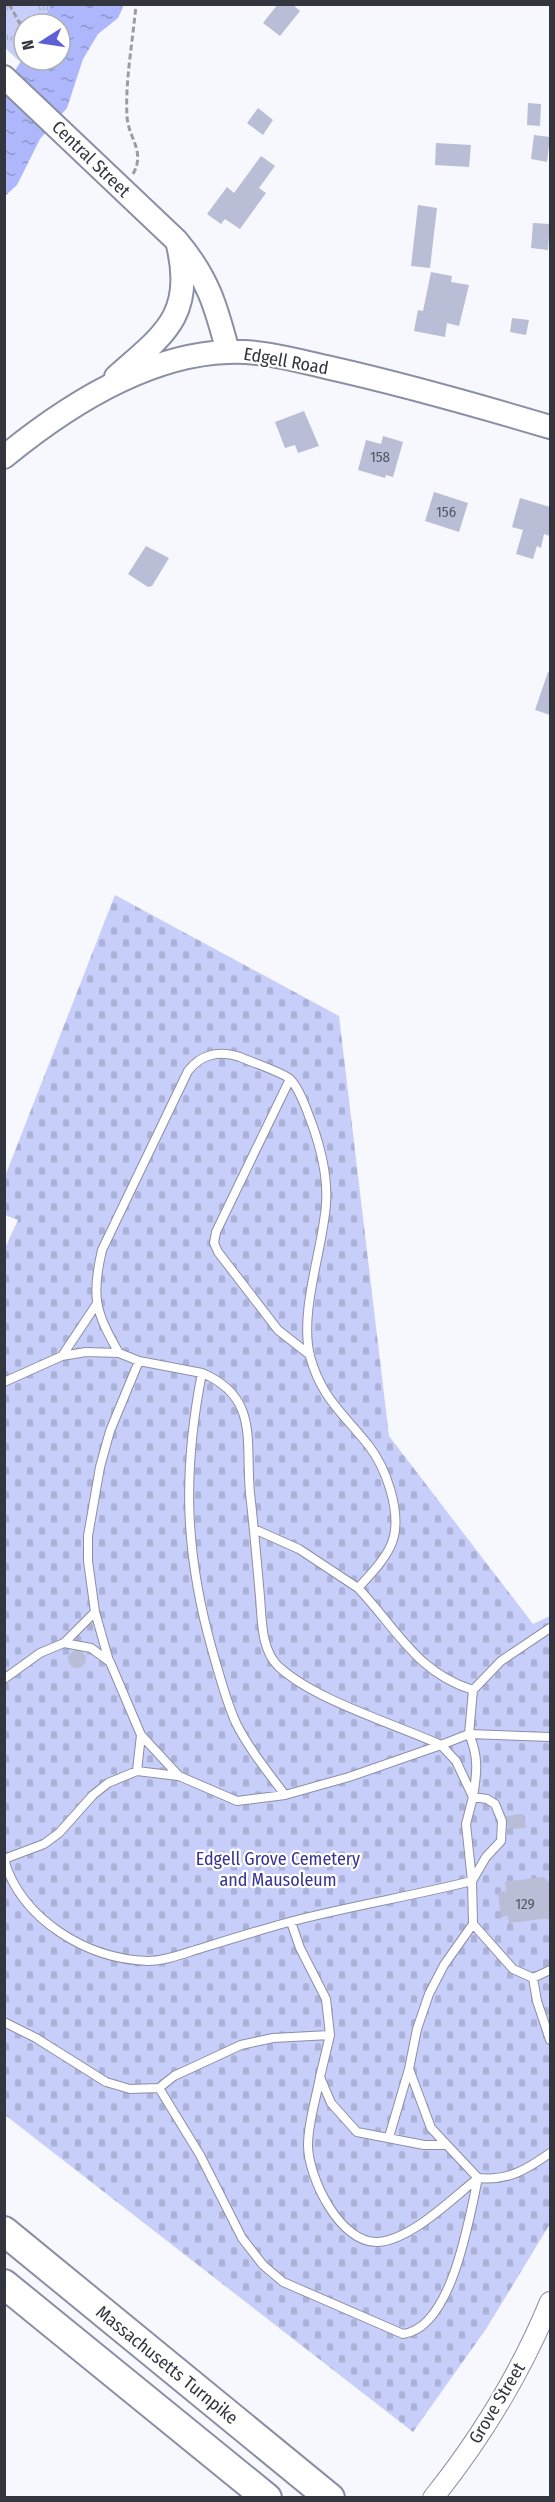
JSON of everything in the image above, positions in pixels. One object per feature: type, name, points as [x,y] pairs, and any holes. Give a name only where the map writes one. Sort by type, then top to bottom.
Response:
[{"type":"highway","name":"Massachusetts Turnpike","points":[[4,2231],[330,2498]]},
{"type":"highway","points":[[4,2284],[267,2498]]},
{"type":"main road","name":"Central Street","points":[[4,77],[177,241],[206,280],[228,352]]},
{"type":"main road","points":[[100,391],[155,344],[175,319],[183,293],[182,260],[177,241]]},
{"type":"main road","name":"Edgell Road","points":[[4,457],[54,419],[100,391],[159,367],[228,352],[297,360],[360,374],[550,427]]},
{"type":"street","name":"Grove Street","points":[[436,2494],[496,2408],[534,2339],[550,2302]]},
{"type":"lane","points":[[119,1353],[96,1305],[96,1275],[102,1250],[122,1204],[194,1063],[208,1055],[227,1053],[290,1079],[307,1110],[318,1140],[325,1172],[327,1202],[310,1298],[310,1355],[320,1387],[371,1449],[391,1494],[394,1537],[374,1571],[358,1588]]},
{"type":"lane","points":[[290,1079],[216,1232],[214,1243],[218,1252],[278,1330],[310,1355]]},
{"type":"lane","points":[[62,1356],[96,1305]]},
{"type":"lane","points":[[4,1382],[62,1356],[86,1352],[119,1353],[139,1361],[202,1373],[224,1384],[238,1402],[246,1421],[249,1437],[250,1490],[261,1619],[267,1651],[278,1665],[298,1681],[334,1700],[441,1745],[456,1761],[473,1797]]},
{"type":"lane","points":[[139,1361],[110,1431],[100,1467],[88,1536],[88,1561],[95,1612],[110,1662],[141,1735],[179,1776]]},
{"type":"lane","points":[[202,1373],[188,1481],[191,1555],[197,1594],[224,1690],[237,1724],[285,1795]]},
{"type":"lane","points":[[254,1529],[298,1549],[358,1588],[423,1664],[450,1682],[473,1690]]},
{"type":"lane","points":[[4,1679],[40,1653],[64,1643],[95,1612]]},
{"type":"lane","points":[[389,2137],[409,2069],[417,2029],[429,1994],[444,1965],[473,1924],[472,1881],[466,1824],[478,1768],[477,1753],[470,1734],[473,1690],[501,1661],[550,1628]]},
{"type":"lane","points":[[64,1643],[91,1648],[110,1662]]},
{"type":"lane","points":[[473,1797],[487,1799],[495,1804],[502,1821],[501,1841],[486,1857],[472,1881],[291,1922],[172,1957],[149,1961],[116,1956],[81,1944],[46,1924],[22,1898],[10,1877],[4,1860],[44,1844],[59,1833],[93,1795],[108,1784],[137,1771],[179,1776],[237,1802],[285,1795],[350,1777],[470,1734],[550,1737]]},
{"type":"lane","points":[[137,1771],[141,1735]]},
{"type":"lane","points":[[291,1922],[300,1948],[326,2000],[330,2035],[308,2146],[321,2194],[340,2221],[360,2238],[377,2242],[395,2238],[419,2224],[477,2178]]},
{"type":"lane","points":[[473,1924],[513,1969],[533,1978],[550,1970]]},
{"type":"lane","points":[[533,1978],[537,2001],[550,2040]]},
{"type":"lane","points":[[4,2022],[36,2038],[106,2082],[130,2089],[159,2088],[174,2076],[241,2045],[273,2038],[330,2035]]},
{"type":"lane","points":[[409,2069],[431,2128],[477,2178],[498,2180],[517,2174],[550,2153]]},
{"type":"lane","points":[[320,2077],[331,2103],[357,2132],[424,2145],[446,2145]]},
{"type":"lane","points":[[159,2088],[195,2146],[242,2238],[262,2265],[283,2282],[402,2334],[415,2333],[437,2310],[453,2274],[466,2233],[477,2178]]},
{"type":"path","points":[[130,178],[138,165],[138,145],[127,119],[136,4]]},
{"type":"green space","points":[[4,5],[91,5],[65,103],[31,72],[72,72],[72,12],[12,12],[12,54],[5,48]]},
{"type":"green space","name":"Edgell Grove Cemetery and Mausoleum","points":[[115,895],[339,1016],[389,1436],[533,1624],[550,1616],[550,2224],[486,2329],[413,2432],[5,2115],[4,1250],[18,1220],[5,1215],[4,1179]]},
{"type":"water","points":[[51,5],[124,5],[118,18],[98,34],[83,59],[67,108],[40,139],[17,185],[5,196],[5,87],[14,72],[72,72],[72,12],[48,12]]},
{"type":"building","points":[[278,4],[292,4],[300,11],[280,36],[263,23]]},
{"type":"building","points":[[528,103],[541,104],[540,126],[527,125]]},
{"type":"building","points":[[258,108],[273,120],[263,135],[247,123]]},
{"type":"building","points":[[534,135],[550,137],[547,162],[531,159]]},
{"type":"building","points":[[436,143],[471,145],[469,167],[435,165]]},
{"type":"building","points":[[261,156],[275,166],[259,188],[266,193],[240,229],[225,219],[221,224],[207,214],[227,187],[234,193]]},
{"type":"building","points":[[418,205],[437,208],[430,268],[411,266]]},
{"type":"building","points":[[533,223],[550,224],[548,250],[531,248]]},
{"type":"building","points":[[431,272],[452,276],[451,282],[469,285],[459,326],[447,323],[445,337],[414,331],[418,310],[423,311]]},
{"type":"building","points":[[512,318],[529,320],[526,335],[510,332]]},
{"type":"building","points":[[304,411],[319,446],[298,453],[295,445],[285,448],[275,422]]},
{"type":"building","points":[[383,436],[403,442],[393,477],[386,475],[385,478],[358,470],[366,440],[381,444]]},
{"type":"building","points":[[434,492],[468,503],[459,532],[425,521]]},
{"type":"building","points":[[520,498],[550,507],[550,536],[544,534],[541,548],[537,546],[533,559],[516,554],[523,530],[512,527]]},
{"type":"building","points":[[146,546],[169,558],[152,586],[148,587],[128,574]]},
{"type":"building","points":[[548,672],[550,673],[550,715],[535,710]]},
{"type":"building","points":[[77,1650],[83,1653],[86,1659],[83,1665],[77,1668],[71,1665],[68,1659],[71,1653]]},
{"type":"building","points":[[523,1814],[526,1828],[508,1829],[506,1816]]},
{"type":"building","points":[[543,1877],[550,1883],[550,1918],[509,1923],[508,1916],[501,1917],[498,1892],[506,1891],[505,1882]]}]
